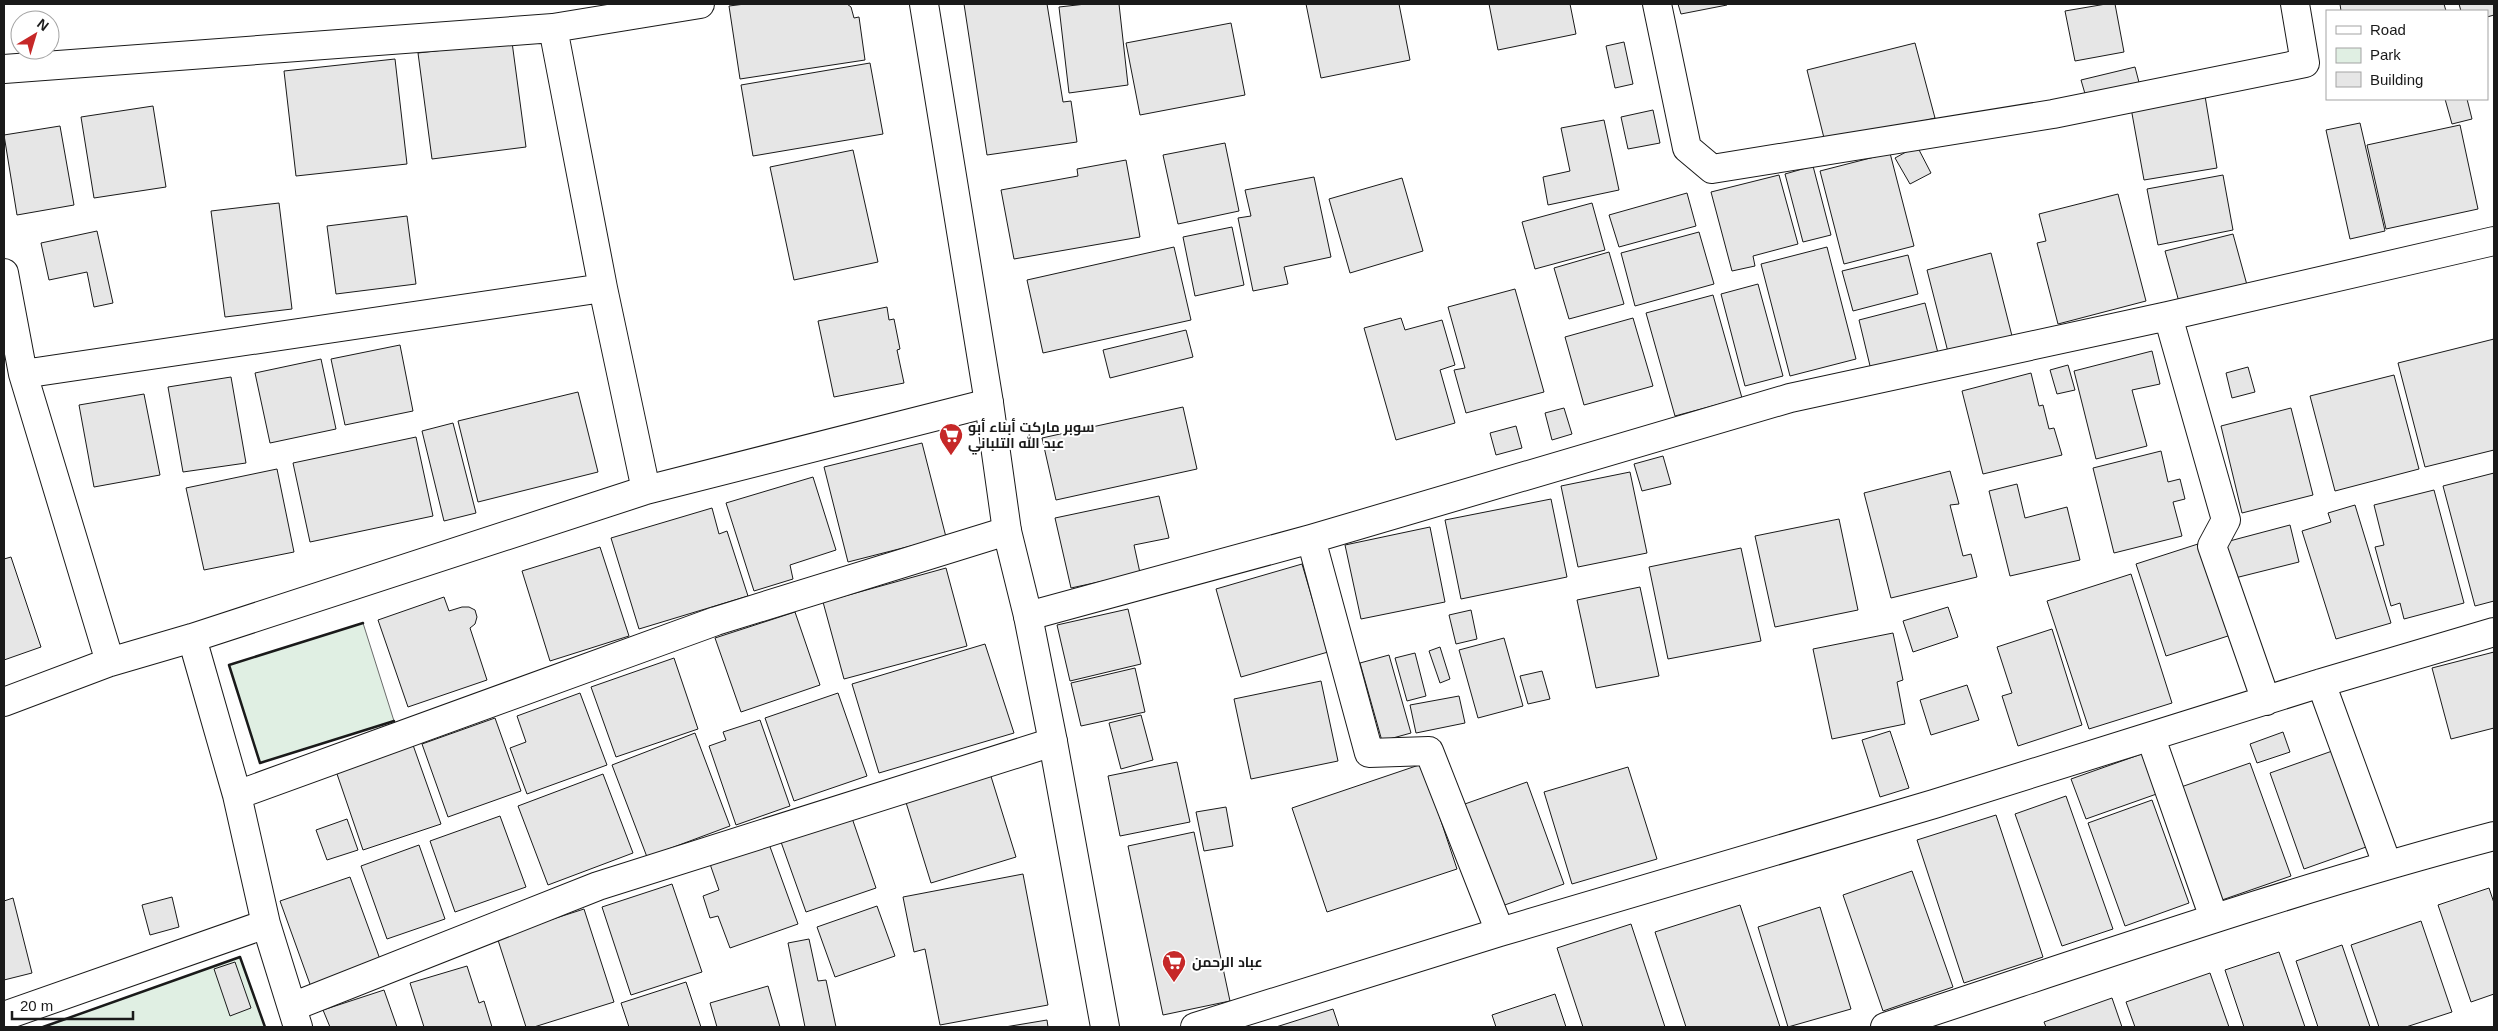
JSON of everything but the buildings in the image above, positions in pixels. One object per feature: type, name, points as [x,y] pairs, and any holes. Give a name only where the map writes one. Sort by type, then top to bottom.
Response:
[{"type":"street","points":[[4,69],[553,28],[700,4]]},
{"type":"street","points":[[924,4],[989,403],[1007,531],[1028,616],[1053,742],[1105,1027]]},
{"type":"street","points":[[1657,4],[1687,148],[1712,169],[2053,114],[2305,62],[2295,4]]},
{"type":"street","points":[[553,28],[602,288],[646,490]]},
{"type":"street","points":[[1028,616],[1311,539],[1790,398],[2168,316],[2494,240]]},
{"type":"street","points":[[4,273],[23,374],[110,662]]},
{"type":"street","points":[[23,374],[602,288]]},
{"type":"street","points":[[2168,316],[2226,520],[2212,546],[2266,701]]},
{"type":"street","points":[[4,702],[110,662],[192,638],[646,490],[989,403]]},
{"type":"street","points":[[237,795],[716,622],[1007,531]]},
{"type":"street","points":[[1311,539],[1369,753],[1429,751],[1500,932]]},
{"type":"street","points":[[1195,1027],[1500,932],[2151,738],[2321,683],[2494,632]]},
{"type":"street","points":[[192,638],[237,795],[266,924],[295,1017],[598,886],[1053,742]]},
{"type":"street","points":[[2321,683],[2387,864]]},
{"type":"street","points":[[2151,738],[2214,918]]},
{"type":"street","points":[[1885,1027],[2214,918],[2387,864],[2494,836]]},
{"type":"street","points":[[4,1016],[266,924]]},
{"type":"green space","points":[[363,623],[394,721],[260,763],[229,665]]},
{"type":"green space","points":[[240,957],[265,1027],[43,1027]]},
{"type":"wall","points":[[363,623],[229,665],[260,763],[394,721]]},
{"type":"wall","points":[[43,1027],[240,957],[265,1027]]},
{"type":"place","name":"سوبر ماركت أبناء أبو عبد الله التلباني","points":[[951,456]]},
{"type":"place","name":"عباد الرحمن","points":[[1174,983]]}]
